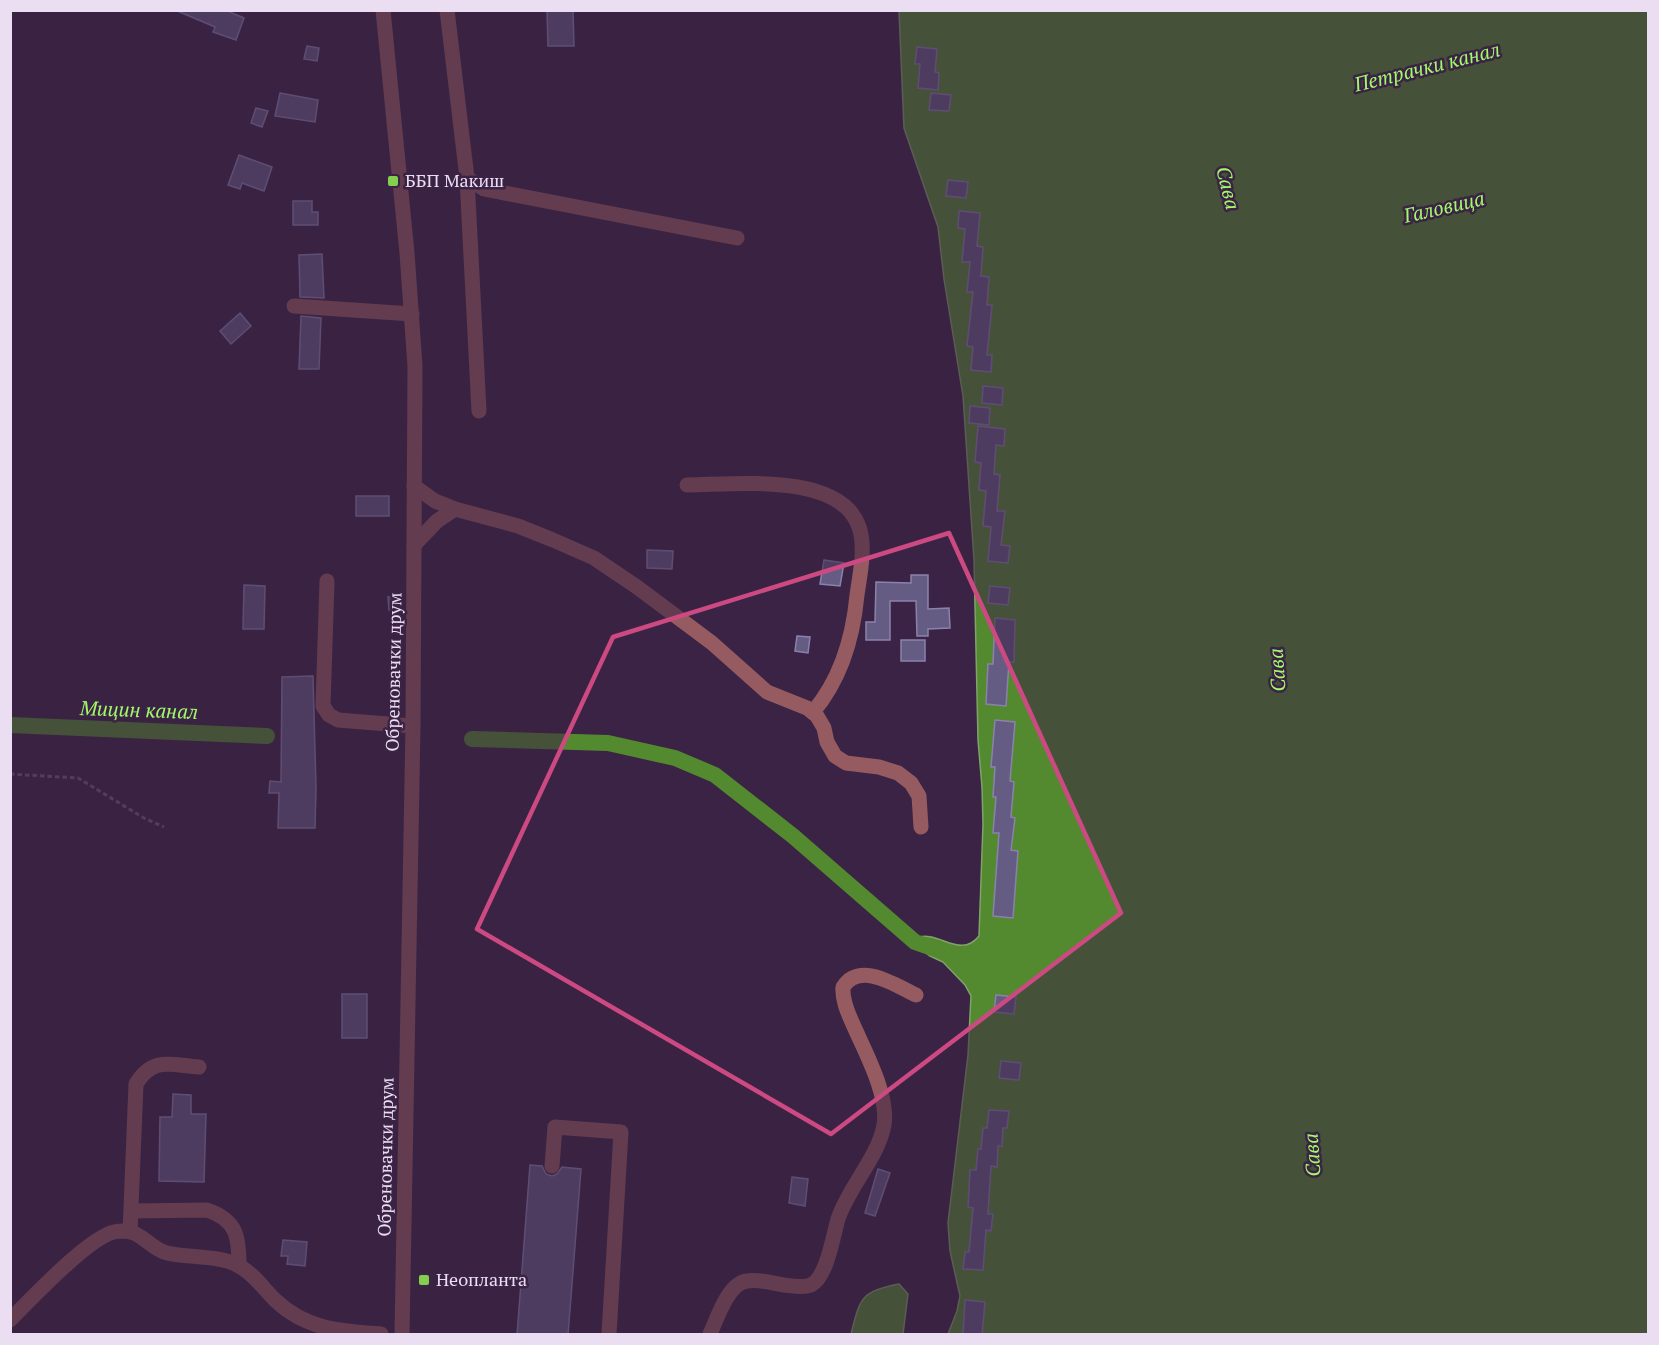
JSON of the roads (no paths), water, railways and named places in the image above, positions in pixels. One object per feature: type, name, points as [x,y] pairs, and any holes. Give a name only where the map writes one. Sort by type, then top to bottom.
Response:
[{"type":"street","name":"Обреновачки друм","points":[[383,10],[415,366],[413,726],[402,1335]]},
{"type":"street","points":[[447,10],[467,178],[479,411]]},
{"type":"street","points":[[467,178],[484,189],[737,238]]},
{"type":"street","points":[[294,306],[412,314]]},
{"type":"street","points":[[687,485],[794,485],[816,490],[833,498],[855,518],[860,529],[861,549],[852,632],[837,674],[813,712]]},
{"type":"street","points":[[414,486],[435,501],[454,509],[518,526],[594,558],[636,586],[712,643],[767,692],[813,712],[824,728],[827,742],[835,756],[846,763],[897,773],[910,783],[919,796],[921,827]]},
{"type":"street","points":[[414,545],[454,509]]},
{"type":"street","points":[[327,581],[322,705],[328,715],[338,720],[413,726]]},
{"type":"street","points":[[710,1335],[727,1298],[733,1288],[740,1283],[760,1281],[800,1287],[809,1286],[817,1281],[823,1272],[839,1216],[849,1192],[877,1147],[884,1125],[880,1089],[850,1018],[844,1000],[843,987],[850,978],[865,974],[916,995]]},
{"type":"street","points":[[130,1232],[136,1084],[150,1067],[160,1064],[199,1067]]},
{"type":"street","points":[[552,1166],[555,1127],[621,1132],[609,1335]]},
{"type":"street","points":[[132,1211],[207,1210],[215,1213],[232,1224],[239,1247],[239,1266]]},
{"type":"street","points":[[10,1320],[90,1246],[114,1232],[130,1232],[166,1253],[219,1260],[239,1266],[284,1308],[297,1317],[333,1330],[381,1335]]},
{"type":"water","points":[[899,11],[1648,11],[1648,1334],[948,1334],[960,1296],[950,1251],[948,1223],[968,1055],[971,996],[965,985],[943,962],[930,956],[915,942],[916,938],[924,936],[964,945],[972,943],[979,936],[983,824],[978,740],[974,560],[963,396],[938,227],[904,128]]},
{"type":"water","points":[[899,1284],[908,1294],[903,1334],[851,1334],[857,1312],[864,1298],[876,1290]]},
{"type":"waterway","name":"Мицин канал","points":[[10,725],[267,736]]},
{"type":"waterway","points":[[472,739],[608,743],[675,758],[715,775],[793,836],[915,942],[935,949]]},
{"type":"place","name":"ББП Макиш","points":[[393,181]]},
{"type":"place","name":"Неопланта","points":[[424,1280]]},
{"type":"water label","name":"Петрачки канал","points":[[1427,67]]},
{"type":"water label","name":"Сава","points":[[1228,188]]},
{"type":"water label","name":"Галовица","points":[[1444,207]]},
{"type":"water label","name":"Сава","points":[[1277,670]]},
{"type":"water label","name":"Сава","points":[[1312,1155]]}]
